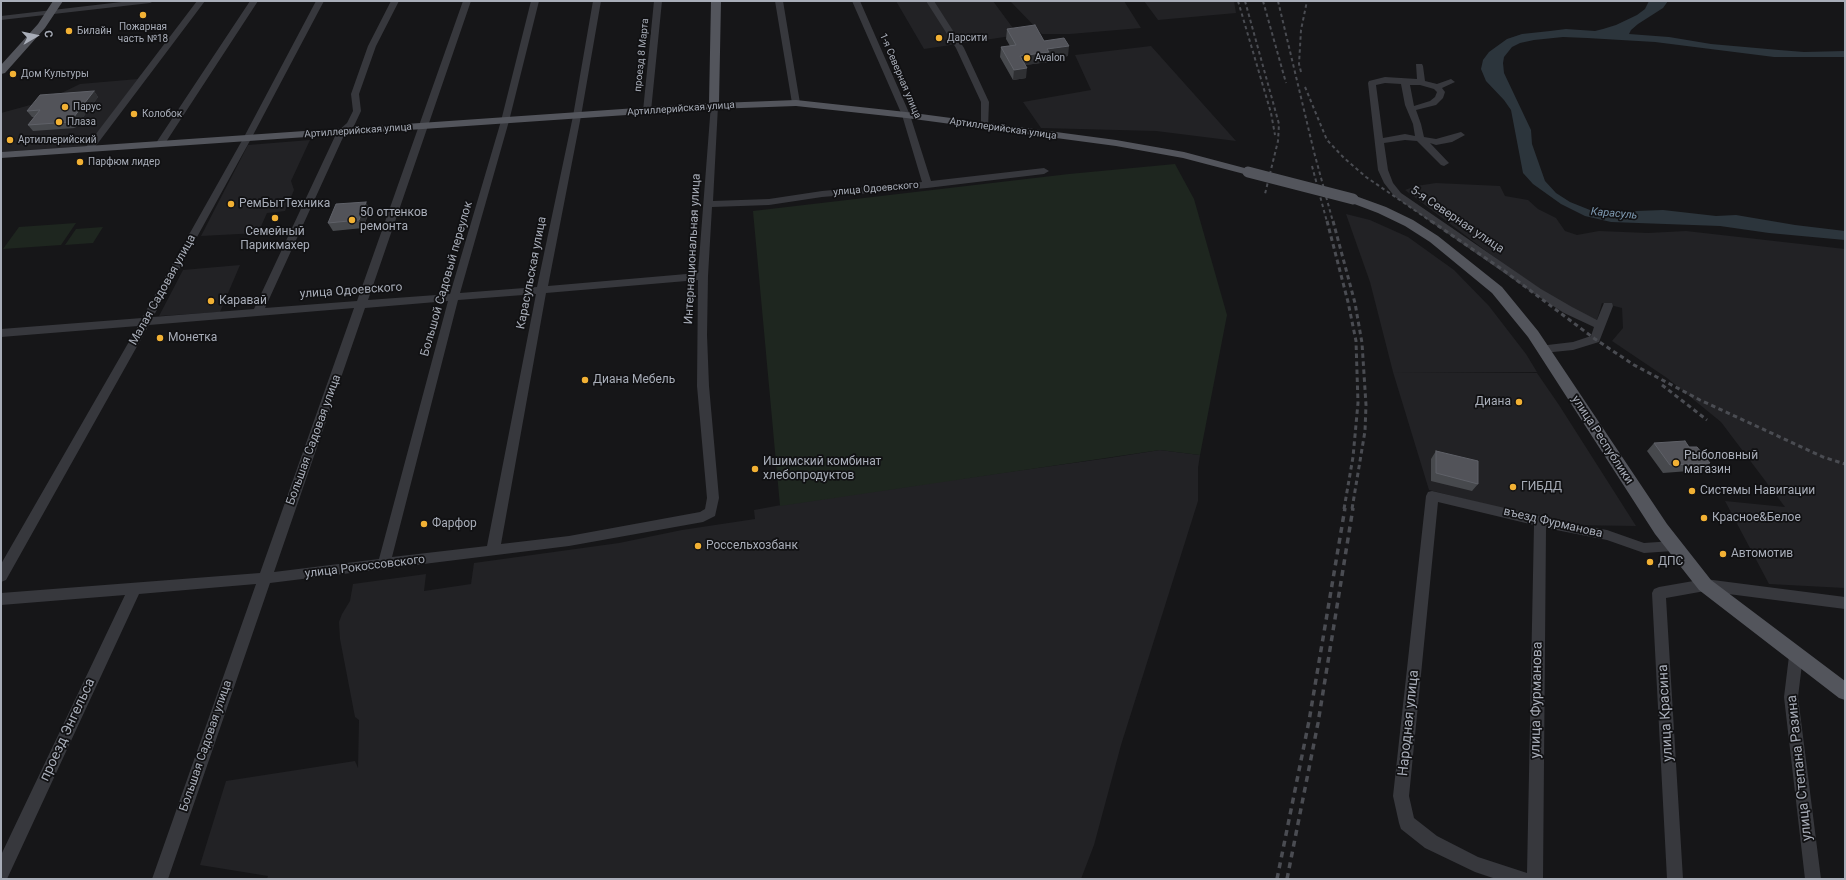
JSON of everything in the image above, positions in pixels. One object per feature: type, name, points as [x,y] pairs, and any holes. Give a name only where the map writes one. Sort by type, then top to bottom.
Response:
[{"type":"main road","points":[[1,72],[42,26],[58,1]]},
{"type":"main road","name":"Интернациональная улица","points":[[714,106],[716,1]]},
{"type":"main road","name":"Артиллерийская улица","points":[[1,155],[714,106],[796,103],[906,115],[1116,143],[1184,156],[1353,199]]},
{"type":"main road","name":"улица Республики","points":[[1353,199],[1382,210],[1409,223],[1458,256],[1478,273],[1516,311],[1543,349],[1657,523],[1673,546],[1705,585],[1845,692]]},
{"type":"street","points":[[1,18],[51,14],[150,1]]},
{"type":"street","points":[[89,149],[201,1]]},
{"type":"street","points":[[161,143],[254,1]]},
{"type":"street","name":"Малая Садовая улица","points":[[1,576],[146,321],[214,194],[248,137],[320,1]]},
{"type":"street","points":[[258,312],[341,132],[351,124],[357,111],[355,94],[372,46],[395,1]]},
{"type":"street","name":"Большая Садовая улица","points":[[160,879],[467,1]]},
{"type":"street","name":"Большой Садовый переулок","points":[[384,564],[454,297],[505,121],[535,1]]},
{"type":"street","name":"Карасульская улица","points":[[494,550],[541,290],[577,116],[597,1]]},
{"type":"street","name":"проезд 8 Марта","points":[[647,111],[658,1]]},
{"type":"street","points":[[779,1],[796,103]]},
{"type":"street","name":"1-я Северная улица","points":[[856,1],[906,115],[927,185]]},
{"type":"street","points":[[930,1],[960,48],[985,102],[985,126]]},
{"type":"street","points":[[1419,66],[1421,82]]},
{"type":"street","name":"5-я Северная улица","points":[[1406,82],[1385,80],[1372,83],[1384,170],[1389,183],[1398,195],[1538,291],[1568,310],[1601,326]]},
{"type":"street","points":[[1411,109],[1433,102],[1439,98],[1441,92],[1437,87],[1421,82],[1406,82],[1411,109],[1420,139],[1437,158],[1444,163]]},
{"type":"street","points":[[1437,87],[1451,82]]},
{"type":"street","name":"Интернациональная улица","points":[[713,498],[703,386],[703,276],[714,106]]},
{"type":"street","points":[[1381,141],[1405,138],[1436,142],[1452,140],[1461,135]]},
{"type":"street","name":"улица Одоевского","points":[[708,204],[769,202],[822,194],[927,185],[1044,171]]},
{"type":"street","name":"улица Одоевского","points":[[1,333],[703,276]]},
{"type":"street","points":[[1543,349],[1573,346],[1595,339],[1608,306]]},
{"type":"street","name":"въезд Фурманова","points":[[1432,496],[1607,535],[1644,548],[1673,546]]},
{"type":"street","name":"Народная улица","points":[[1432,496],[1401,796],[1407,823],[1431,842],[1475,864],[1521,879]]},
{"type":"street","name":"улица Рокоссовского","points":[[1,599],[264,579],[569,541],[703,517],[711,512],[713,498]]},
{"type":"street","name":"улица Фурманова","points":[[1535,879],[1540,521]]},
{"type":"street","points":[[1705,585],[1845,603]]},
{"type":"street","name":"улица Красина","points":[[1675,879],[1659,593],[1705,585]]},
{"type":"street","name":"проезд Энгельса","points":[[1,873],[135,588]]},
{"type":"street","name":"улица Степана Разина","points":[[1796,656],[1791,697],[1813,879]]},
{"type":"shaded area","points":[[896,1],[993,1],[1018,35],[924,49]]},
{"type":"shaded area","points":[[1010,1],[1124,1],[1141,28],[1070,34],[1042,34]]},
{"type":"shaded area","points":[[1144,1],[1234,1],[1236,13],[1158,20]]},
{"type":"shaded area","points":[[1151,46],[1236,141],[1156,131],[1041,128],[1023,102],[1091,90],[1075,55]]},
{"type":"shaded area","points":[[138,79],[88,146],[1,152],[1,113],[45,101],[80,84]]},
{"type":"shaded area","points":[[310,140],[291,181],[294,190],[285,211],[267,213],[258,233],[201,236],[248,145]]},
{"type":"shaded area","points":[[1175,164],[1194,199],[1227,315],[1200,455],[1160,450],[780,506],[753,211],[1069,174]]},
{"type":"shaded area","points":[[1436,183],[1500,186],[1505,196],[1528,200],[1538,209],[1556,218],[1565,231],[1577,235],[1599,231],[1648,233],[1686,231],[1845,249],[1845,588],[1769,584],[1725,501],[1785,507],[1721,422],[1667,378],[1612,341],[1623,328],[1622,308],[1602,303],[1597,320],[1566,306],[1506,266],[1405,190],[1416,186]]},
{"type":"shaded area","points":[[1346,214],[1370,220],[1408,237],[1454,270],[1489,306],[1526,354],[1537,372],[1393,372],[1370,282]]},
{"type":"shaded area","points":[[76,223],[61,245],[3,249],[19,227]]},
{"type":"shaded area","points":[[103,227],[93,243],[65,245],[76,229]]},
{"type":"shaded area","points":[[240,265],[220,312],[159,316],[183,270]]},
{"type":"shaded area","points":[[1393,372],[1537,373],[1636,526],[1568,525],[1429,490]]},
{"type":"shaded area","points":[[1160,450],[1200,455],[1198,468],[1198,501],[1121,745],[1094,845],[1081,879],[267,879],[268,876],[200,865],[226,781],[355,761],[358,768],[359,720],[355,717],[340,639],[339,622],[350,601],[353,584],[426,574],[424,591],[471,584],[474,563],[619,543],[682,530],[755,519],[754,510],[814,499]]},
{"type":"water","name":"Карасуль","points":[[1649,1],[1668,1],[1663,8],[1638,24],[1629,34],[1669,37],[1711,44],[1804,52],[1845,51],[1845,57],[1774,57],[1655,42],[1587,38],[1563,37],[1520,43],[1512,47],[1504,57],[1504,73],[1531,130],[1532,144],[1545,181],[1556,193],[1570,202],[1590,210],[1610,212],[1663,210],[1716,216],[1736,215],[1795,225],[1845,231],[1845,240],[1769,233],[1720,226],[1611,222],[1585,216],[1561,204],[1533,184],[1523,173],[1511,110],[1504,100],[1486,81],[1481,69],[1483,60],[1489,52],[1507,39],[1522,34],[1566,29],[1595,31],[1603,29],[1616,25],[1637,15],[1645,9]]},
{"type":"building","points":[[1035,25],[1044,41],[1064,38],[1069,46],[1047,49],[1049,52],[1020,56],[1027,68],[1014,70],[1001,47],[1016,45],[1007,29]]},
{"type":"building","points":[[94,91],[70,122],[28,125],[40,110],[27,111],[40,95]]},
{"type":"building","points":[[366,202],[359,220],[328,223],[336,204]]},
{"type":"building","points":[[1685,441],[1689,447],[1697,447],[1710,463],[1670,465],[1654,443]]},
{"type":"building","points":[[1436,451],[1478,461],[1478,484],[1436,473]]},
{"type":"railway","points":[[1238,1],[1271,113],[1275,135]]},
{"type":"railway","points":[[1245,1],[1279,124],[1278,141],[1265,194]]},
{"type":"railway","points":[[1263,1],[1286,83]]},
{"type":"railway","points":[[1278,1],[1314,152],[1333,222]]},
{"type":"railway","points":[[1301,72],[1299,64],[1301,30],[1307,1]]},
{"type":"railway","points":[[1305,87],[1327,140],[1344,158],[1366,177],[1432,222]]},
{"type":"railway","points":[[1312,166],[1327,222]]},
{"type":"railway","points":[[1327,221],[1348,302],[1356,341],[1358,403],[1353,457],[1344,509]]},
{"type":"railway","points":[[1333,221],[1355,303],[1362,343],[1366,405],[1365,431],[1352,509]]},
{"type":"railway","points":[[1431,221],[1503,270],[1595,339],[1634,365],[1700,400],[1823,457],[1845,464]]},
{"type":"railway","points":[[1662,385],[1707,420]]},
{"type":"railway","points":[[1277,879],[1309,721],[1345,508]]},
{"type":"railway","points":[[1287,879],[1318,723],[1353,508]]},
{"type":"place","name":"Пожарная часть №18","points":[[143,15]]},
{"type":"place","name":"Билайн","points":[[69,31]]},
{"type":"place","name":"Дарсити","points":[[939,38]]},
{"type":"place","name":"Avalon","points":[[1027,58]]},
{"type":"place","name":"Дом Культуры","points":[[13,74]]},
{"type":"place","name":"Парус","points":[[65,107]]},
{"type":"place","name":"Колобок","points":[[134,114]]},
{"type":"place","name":"Плаза","points":[[59,122]]},
{"type":"place","name":"Артиллерийский","points":[[10,140]]},
{"type":"place","name":"Парфюм лидер","points":[[80,162]]},
{"type":"place","name":"РемБытТехника","points":[[231,204]]},
{"type":"place","name":"Семейный Парикмахер","points":[[275,218]]},
{"type":"place","name":"50 оттенков ремонта","points":[[352,220]]},
{"type":"place","name":"Каравай","points":[[211,301]]},
{"type":"place","name":"Монетка","points":[[160,338]]},
{"type":"place","name":"Диана Мебель","points":[[585,380]]},
{"type":"place","name":"Диана","points":[[1519,402]]},
{"type":"place","name":"Рыболовный магазин","points":[[1676,463]]},
{"type":"place","name":"Ишимский комбинат хлебопродуктов","points":[[755,469]]},
{"type":"place","name":"ГИБДД","points":[[1513,487]]},
{"type":"place","name":"Системы Навигации","points":[[1692,491]]},
{"type":"place","name":"Красное&Белое","points":[[1704,518]]},
{"type":"place","name":"Фарфор","points":[[424,524]]},
{"type":"place","name":"Россельхозбанк","points":[[698,546]]},
{"type":"place","name":"Автомотив","points":[[1723,554]]},
{"type":"place","name":"ДПС","points":[[1650,562]]}]
